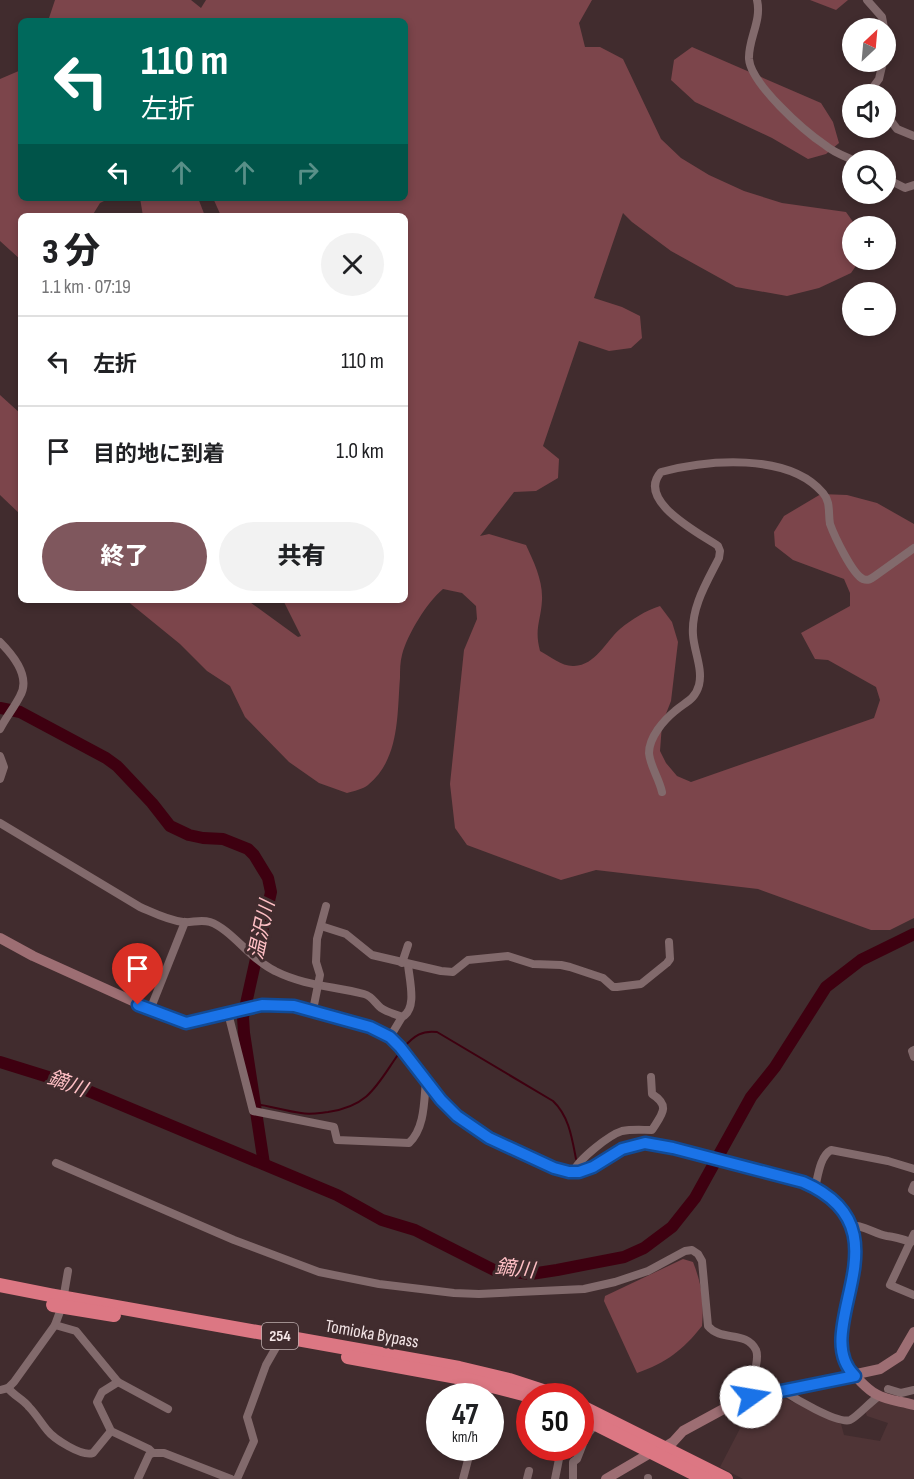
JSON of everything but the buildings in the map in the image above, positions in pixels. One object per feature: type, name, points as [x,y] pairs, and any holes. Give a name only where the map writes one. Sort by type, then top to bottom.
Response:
[{"type":"highway","name":"Tomioka Bypass","points":[[0,1285],[63,1302],[457,1377],[516,1392]]},
{"type":"highway","name":"Tomioka Bypass","points":[[0,1294],[63,1302],[459,1368],[518,1383]]},
{"type":"highway","points":[[594,1414],[659,1449],[705,1479]]},
{"type":"highway","points":[[596,1424],[726,1479]]},
{"type":"street","points":[[757,0],[759,16],[749,61],[756,78],[767,93],[825,146],[842,154]]},
{"type":"street","points":[[867,0],[882,18]]},
{"type":"street","points":[[896,128],[914,136]]},
{"type":"street","points":[[896,184],[905,188],[914,185]]},
{"type":"street","points":[[662,792],[650,759],[649,749],[663,724],[677,709],[688,703],[696,693],[700,677],[693,640],[694,616],[720,551],[718,546],[686,527],[666,510],[658,497],[656,488],[656,481],[661,472],[682,466],[747,462],[770,465],[798,475],[823,492],[827,498],[834,533],[855,571],[864,579],[869,580],[876,576],[914,548]]},
{"type":"street","points":[[0,642],[20,668],[22,677],[22,693],[0,729]]},
{"type":"street","points":[[0,756],[4,767],[0,779]]},
{"type":"street","points":[[0,823],[140,907],[162,917],[184,922],[200,920],[220,927],[255,960],[274,971],[318,986],[364,994],[383,1009],[402,1017]]},
{"type":"street","points":[[314,1010],[320,975],[316,962],[326,906]]},
{"type":"street","points":[[150,1010],[184,922]]},
{"type":"street","points":[[321,926],[346,934],[372,955],[441,972],[453,972],[468,960],[508,956],[533,964],[561,965],[603,978],[613,987],[641,984],[670,959],[669,942]]},
{"type":"street","points":[[0,938],[33,956],[150,1010],[186,1023],[262,1005],[294,1006],[314,1010],[370,1027],[390,1037],[441,1100],[457,1116],[489,1138],[554,1168],[573,1172],[593,1167],[622,1149],[641,1143],[663,1146],[803,1182],[815,1188],[841,1209],[850,1225],[857,1251],[841,1351],[849,1370],[867,1388],[903,1397],[914,1405]]},
{"type":"street","points":[[390,1037],[409,1010],[411,1000],[405,964],[408,945]]},
{"type":"street","points":[[228,1013],[253,1111],[334,1126],[337,1140],[409,1143],[414,1139],[420,1124],[426,1080]]},
{"type":"street","points":[[914,1050],[912,1051],[914,1057]]},
{"type":"street","points":[[573,1172],[583,1158],[614,1135],[632,1130],[652,1130],[664,1107],[661,1100],[652,1094],[651,1077]]},
{"type":"street","points":[[815,1188],[823,1158],[831,1150],[888,1161],[914,1169]]},
{"type":"street","points":[[56,1163],[234,1240],[319,1272],[379,1284],[479,1294],[584,1289],[648,1271],[685,1251],[692,1250],[702,1261],[708,1326],[720,1335],[744,1337],[755,1349],[758,1357],[753,1375],[759,1395]]},
{"type":"street","points":[[914,1185],[912,1190],[914,1191]]},
{"type":"street","points":[[850,1225],[910,1242]]},
{"type":"street","points":[[914,1234],[890,1285],[914,1295]]},
{"type":"street","points":[[68,1271],[63,1302],[55,1325],[14,1382],[4,1389],[29,1407],[51,1434],[84,1455],[95,1451],[111,1431]]},
{"type":"street","points":[[55,1325],[76,1331],[118,1382],[168,1409]]},
{"type":"street","points":[[606,1479],[673,1442],[683,1431],[729,1406],[759,1395],[880,1370],[894,1362],[914,1332]]},
{"type":"street","points":[[237,1479],[254,1441],[247,1417],[266,1365],[278,1344]]},
{"type":"street","points":[[118,1382],[102,1392],[97,1402],[111,1431],[153,1453]]},
{"type":"street","points":[[782,1390],[835,1418],[848,1421],[884,1392]]},
{"type":"street","points":[[903,1397],[914,1390]]},
{"type":"street","points":[[573,1479],[573,1462],[578,1458],[586,1436],[596,1424]]},
{"type":"street","points":[[138,1479],[149,1455],[153,1453],[164,1453],[231,1479]]},
{"type":"street","points":[[463,1479],[468,1461]]},
{"type":"street","points":[[555,1479],[559,1461]]},
{"type":"shaded area","points":[[55,0],[191,0],[201,8],[206,0],[592,0],[579,23],[585,47],[600,47],[623,59],[661,139],[681,158],[709,175],[744,191],[782,203],[846,212],[849,216],[842,216],[842,270],[853,270],[851,273],[819,288],[787,296],[736,287],[671,251],[623,213],[594,298],[622,307],[640,316],[642,338],[631,348],[609,351],[579,341],[543,446],[559,459],[558,478],[536,491],[514,492],[480,536],[489,534],[526,545],[541,586],[542,600],[538,630],[540,651],[565,665],[582,665],[588,662],[625,625],[660,606],[672,622],[678,642],[671,701],[662,724],[660,751],[677,776],[691,782],[874,718],[880,700],[876,687],[828,660],[815,659],[801,633],[850,606],[850,593],[844,579],[793,560],[775,546],[774,532],[784,516],[821,494],[847,495],[877,503],[914,524],[914,918],[890,930],[871,930],[758,889],[596,870],[561,880],[467,845],[455,828],[450,784],[464,650],[477,619],[476,606],[462,593],[443,589],[424,610],[413,629],[401,660],[395,735],[386,762],[368,785],[347,793],[319,783],[289,762],[245,717],[230,686],[207,671],[180,644],[130,603],[251,603],[298,637],[301,636],[284,603],[408,603],[408,213],[220,213],[214,201],[408,201],[408,18],[49,18]]},
{"type":"shaded area","points":[[810,0],[848,0],[836,10]]},
{"type":"shaded area","points":[[692,47],[821,103],[833,122],[839,143],[826,154],[808,159],[772,138],[695,102],[671,80],[674,60]]},
{"type":"shaded area","points":[[18,71],[18,201],[104,201],[94,213],[18,213],[18,257],[0,241],[0,79]]},
{"type":"shaded area","points":[[140,201],[199,201],[204,213],[142,213]]},
{"type":"shaded area","points":[[0,395],[18,411],[18,512],[0,495]]},
{"type":"shaded area","points":[[683,1259],[693,1262],[698,1278],[702,1301],[702,1326],[673,1355],[637,1373],[604,1301],[605,1296]]},
{"type":"shaded area","points":[[782,1397],[841,1424],[844,1435],[880,1441],[888,1423],[867,1416],[865,1411],[878,1399],[914,1409],[914,1479],[743,1479],[720,1467],[756,1402]]},
{"type":"waterway","name":"温沢川","points":[[0,708],[20,712],[106,758],[117,766],[152,803],[170,826],[189,835],[223,839],[248,849],[268,878],[271,892],[243,1017],[264,1164]]},
{"type":"waterway","name":"鏑川","points":[[0,1062],[74,1085],[337,1195],[382,1220],[415,1230],[494,1270],[531,1274],[624,1257],[644,1248],[672,1227],[695,1198],[751,1097],[775,1067],[826,987],[861,960],[914,934]]},
{"type":"waterway","points":[[404,1047],[419,1035],[437,1032],[553,1101],[566,1120],[576,1159]]},
{"type":"waterway","points":[[255,1104],[308,1114],[342,1109],[362,1100],[370,1093],[397,1056]]},
{"type":"route","points":[[138,1005],[186,1023],[262,1005],[294,1006],[370,1027],[390,1037],[400,1047],[441,1100],[457,1116],[489,1138],[554,1168],[579,1172],[593,1167],[622,1149],[634,1144],[645,1143],[673,1148],[803,1182],[822,1192],[841,1209],[850,1225],[857,1251],[841,1351],[849,1370],[855,1376],[751,1397]]}]
